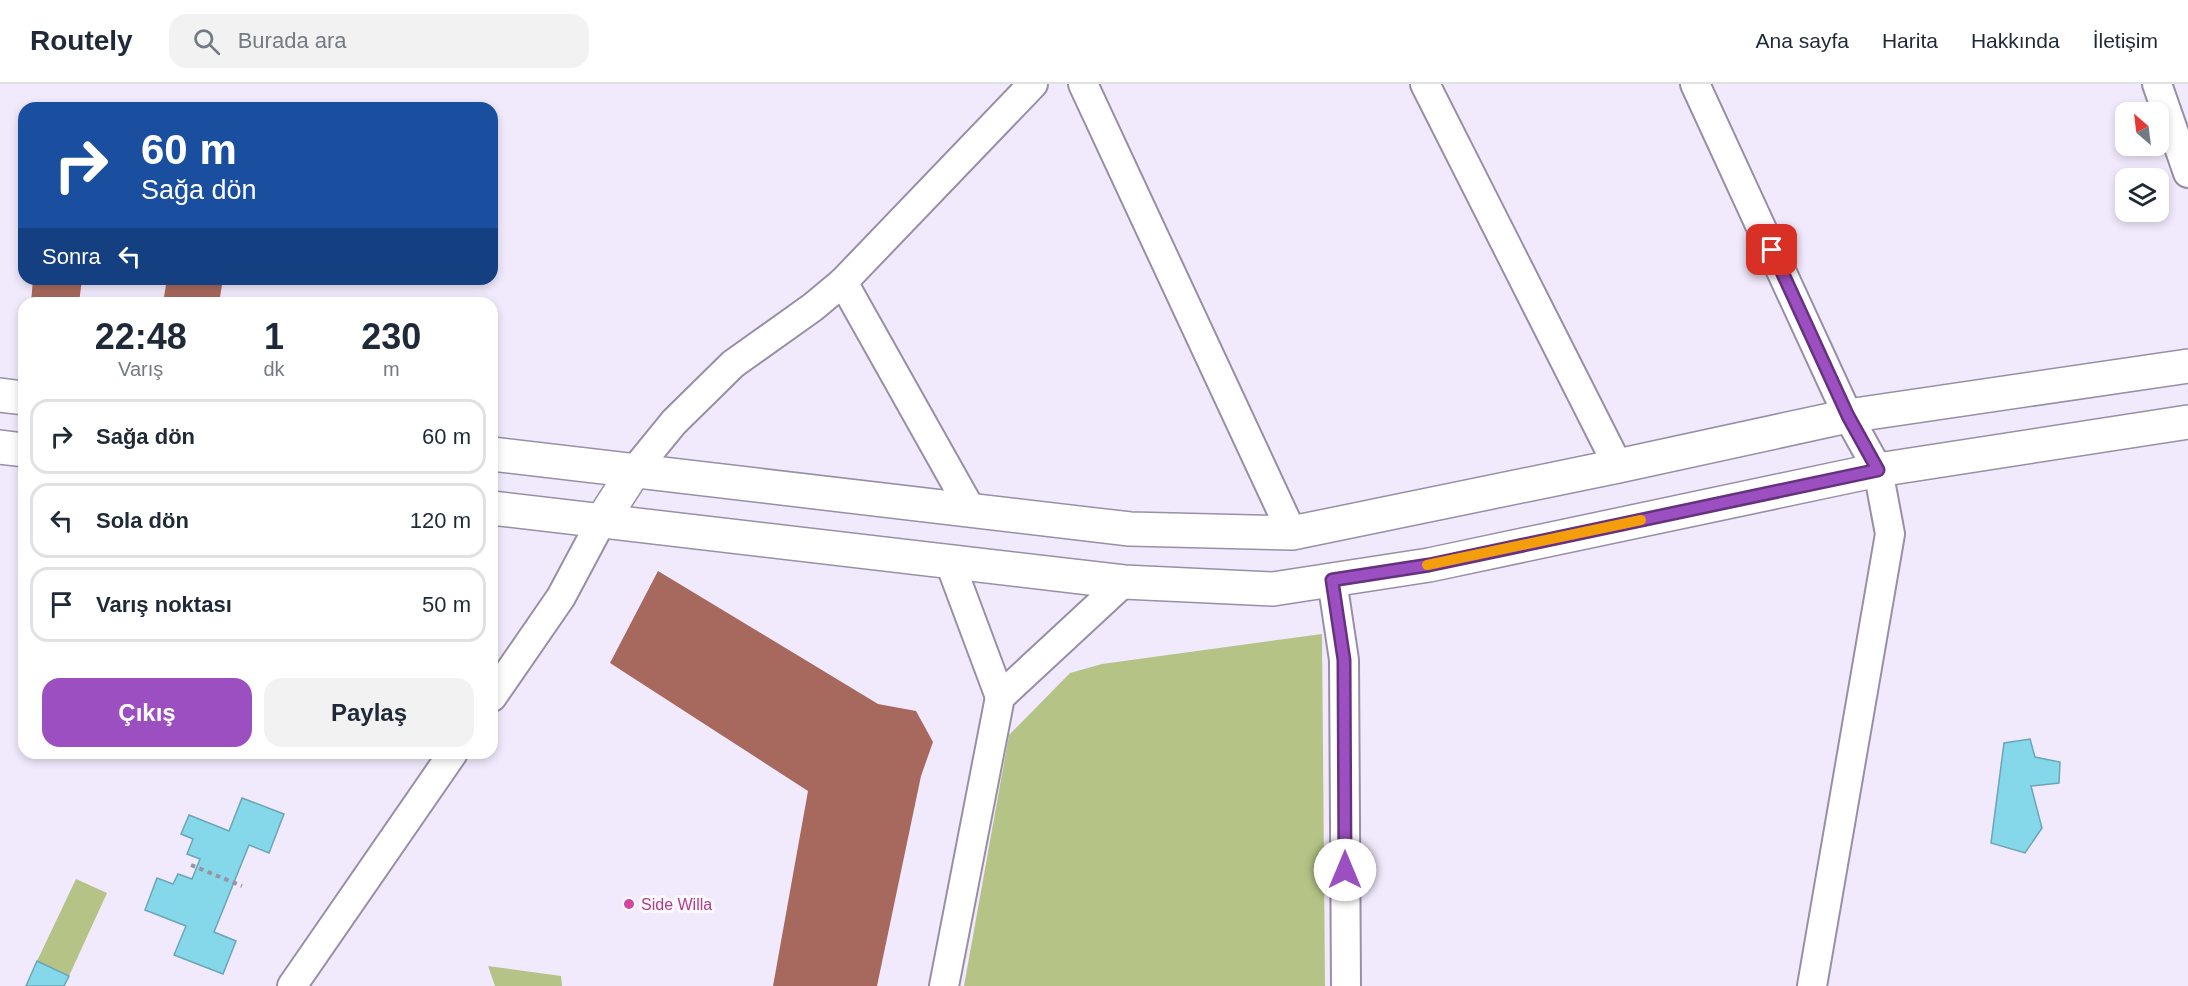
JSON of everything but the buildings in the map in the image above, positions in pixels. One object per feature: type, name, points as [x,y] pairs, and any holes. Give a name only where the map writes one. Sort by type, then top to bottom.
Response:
[{"type":"main road","points":[[498,455],[1130,529],[1292,533],[1848,416],[2188,366]]},
{"type":"main road","points":[[0,395],[18,397]]},
{"type":"main road","points":[[498,509],[1124,582],[1272,589],[1429,565],[1878,470],[2188,422]]},
{"type":"main road","points":[[0,447],[18,449]]},
{"type":"main road","points":[[601,522],[634,471]]},
{"type":"street","points":[[634,471],[674,422],[733,364],[813,307],[843,282],[1033,84]]},
{"type":"street","points":[[1083,84],[1292,533]]},
{"type":"street","points":[[1425,84],[1618,466]]},
{"type":"street","points":[[1695,84],[1848,416],[1878,470],[1890,534],[1812,986]]},
{"type":"street","points":[[2157,84],[2188,173]]},
{"type":"street","points":[[843,282],[971,510]]},
{"type":"street","points":[[498,688],[561,597],[601,522]]},
{"type":"street","points":[[944,986],[1000,697],[950,563]]},
{"type":"street","points":[[1332,580],[1344,660],[1346,986]]},
{"type":"street","points":[[1000,697],[1124,582]]},
{"type":"street","points":[[292,986],[449,759]]},
{"type":"path","points":[[191,865],[242,886]]},
{"type":"green space","points":[[1322,634],[1325,986],[964,986],[1009,735],[1070,673],[1102,664]]},
{"type":"green space","points":[[76,879],[107,893],[69,976],[37,961]]},
{"type":"green space","points":[[488,966],[561,976],[562,986],[495,986]]},
{"type":"water","points":[[2030,739],[2035,757],[2060,762],[2059,783],[2031,786],[2042,828],[2025,853],[1991,843],[2004,743]]},
{"type":"water","points":[[242,798],[284,814],[269,853],[249,845],[214,932],[236,941],[223,974],[174,955],[186,926],[145,910],[157,878],[173,884],[178,874],[192,879],[200,859],[187,854],[193,839],[181,834],[189,815],[229,831]]},
{"type":"water","points":[[37,961],[69,976],[64,986],[26,986]]},
{"type":"slow traffic","points":[[1427,565],[1641,520]]},
{"type":"place","name":"Side Willa","points":[[629,904]]},
{"type":"route","points":[[1345,870],[1344,660],[1332,580],[1429,565],[1878,470],[1848,416],[1772,250]]}]
